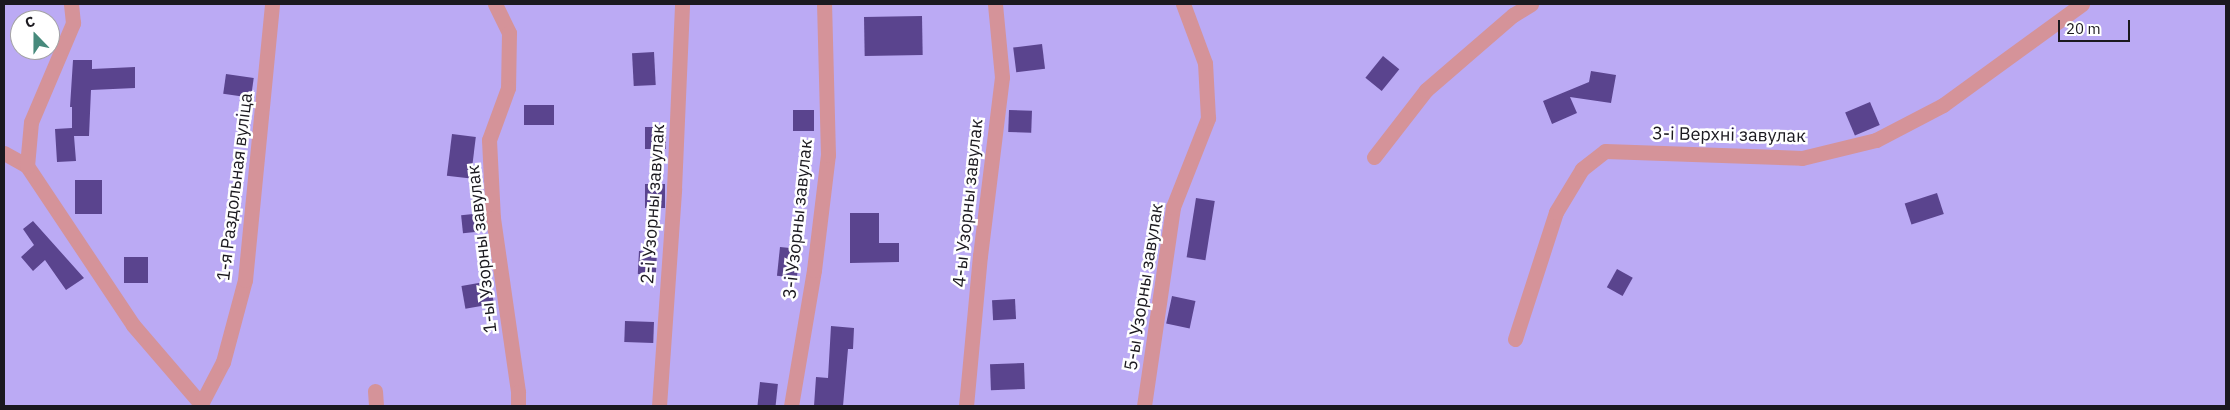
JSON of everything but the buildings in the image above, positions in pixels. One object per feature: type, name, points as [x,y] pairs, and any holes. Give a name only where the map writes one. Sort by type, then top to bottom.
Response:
[{"type":"lane","points":[[27,166],[31,122],[73,24],[70,4]]},
{"type":"lane","name":"1-я Раздольная вуліца","points":[[4,153],[27,166],[133,325],[202,405],[222,362],[245,280],[272,4]]},
{"type":"lane","name":"1-ы Узорны завулак","points":[[495,4],[509,33],[508,88],[489,140],[493,218],[518,392],[518,406]]},
{"type":"lane","name":"2-і Узорны завулак","points":[[658,406],[674,189],[682,4]]},
{"type":"lane","name":"3-і Узорны завулак","points":[[791,406],[814,270],[828,155],[824,4]]},
{"type":"lane","name":"4-ы Узорны завулак","points":[[966,406],[980,256],[1002,77],[995,4]]},
{"type":"lane","name":"5-ы Узорны завулак","points":[[1144,406],[1173,207],[1208,118],[1205,63],[1183,4]]},
{"type":"lane","points":[[1374,157],[1426,90],[1513,15],[1530,4]]},
{"type":"lane","name":"3-і Верхні завулак","points":[[1515,339],[1556,212],[1582,169],[1605,151],[1802,158],[1876,140],[1943,105],[2082,4]]},
{"type":"lane","points":[[375,391],[376,406]]},
{"type":"shaded area","points":[[4,4],[2226,4],[2226,406],[4,406]]}]
